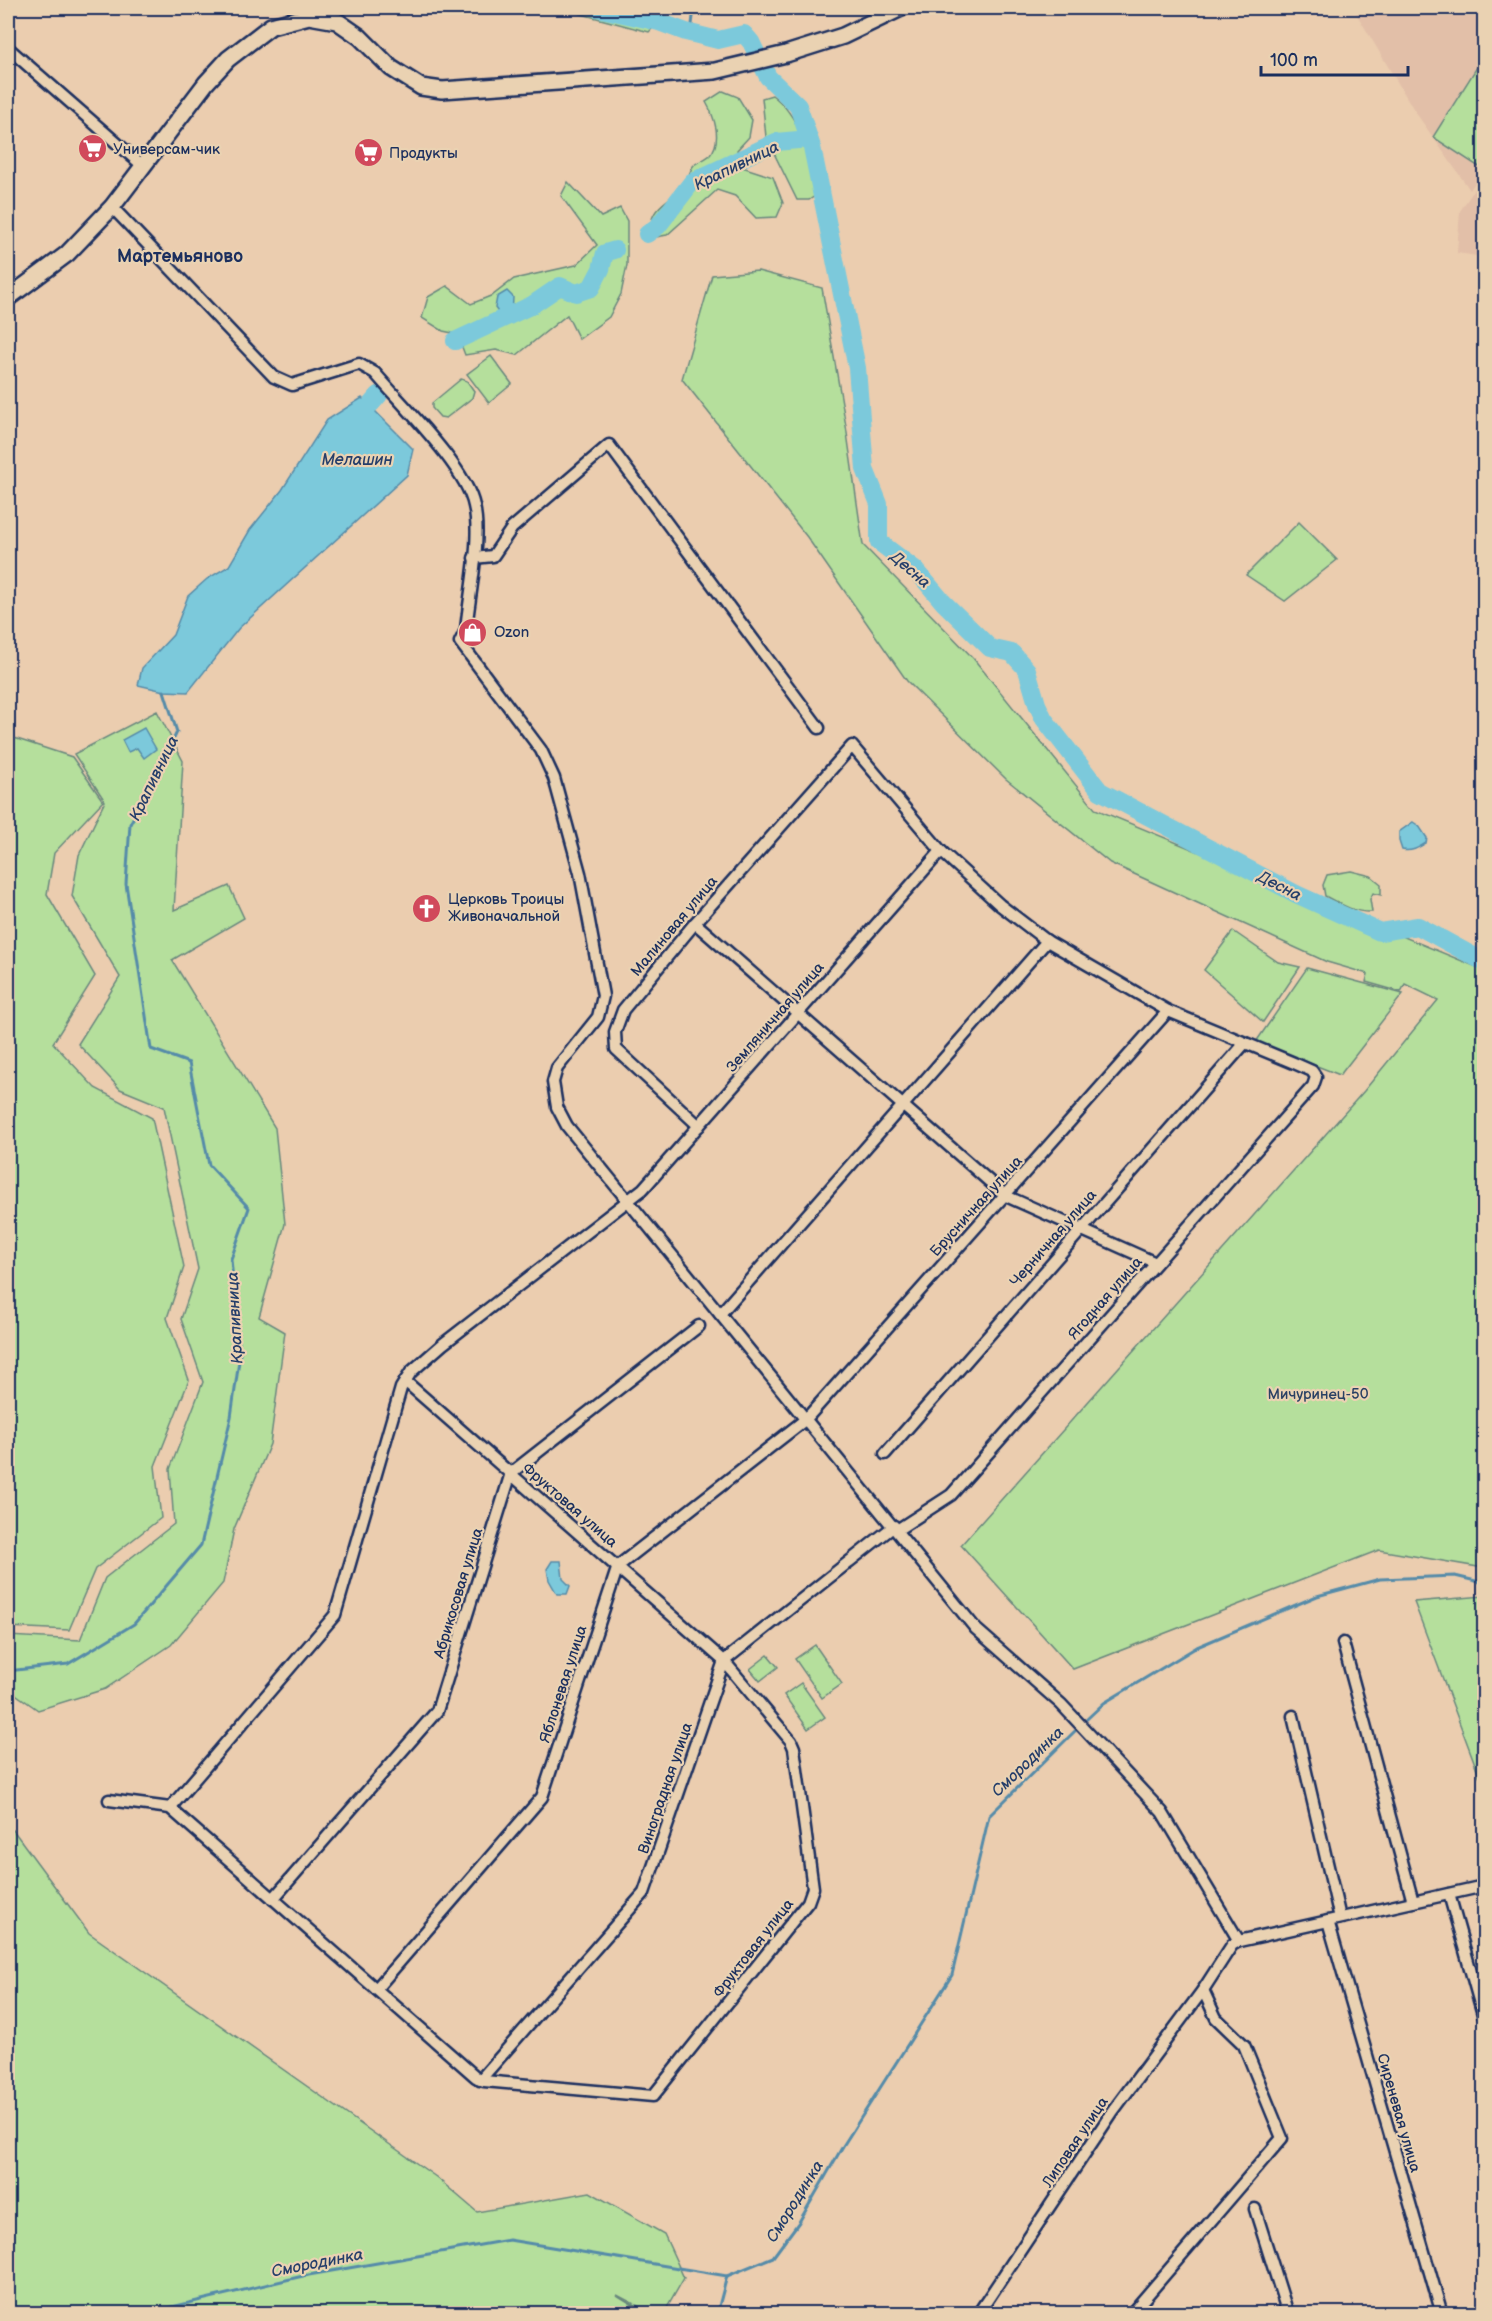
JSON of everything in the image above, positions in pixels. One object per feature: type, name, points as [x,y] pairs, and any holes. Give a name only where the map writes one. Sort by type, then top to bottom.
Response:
[{"type":"street","points":[[324,8],[337,21],[360,37],[391,68],[421,87],[442,90],[715,71],[786,54],[843,36],[901,8]]},
{"type":"street","points":[[8,298],[67,254],[112,207],[206,83],[228,59],[272,26],[309,16],[337,21]]},
{"type":"street","points":[[8,48],[143,166]]},
{"type":"street","points":[[112,207],[274,377],[292,385],[358,364],[375,373],[456,467],[474,504],[477,529],[466,630],[460,642],[541,750],[554,778],[580,873],[603,996],[598,1017],[556,1068],[553,1082],[557,1107],[567,1126],[976,1629],[1061,1704],[1162,1812],[1239,1941],[1485,1886]]},
{"type":"street","points":[[474,558],[493,556],[513,528],[609,445],[819,728]]},
{"type":"street","name":"Малиновая улица","points":[[699,1126],[615,1049],[615,1032],[623,1010],[694,923],[852,746],[941,851]]},
{"type":"street","points":[[941,851],[1000,905],[1047,941],[1168,1011],[1245,1043]]},
{"type":"street","name":"Земляничная улица","points":[[628,1201],[643,1189],[941,851]]},
{"type":"street","points":[[694,923],[1006,1196],[1156,1263]]},
{"type":"street","points":[[720,1314],[1047,941]]},
{"type":"street","name":"Брусничная улица","points":[[806,1419],[1168,1011]]},
{"type":"street","name":"Ягодная улица","points":[[895,1528],[951,1495],[1313,1086],[1316,1077],[1312,1071],[1245,1043]]},
{"type":"street","name":"Черничная улица","points":[[885,1454],[1245,1043]]},
{"type":"street","points":[[170,1808],[333,1620],[401,1388],[405,1381],[443,1344],[628,1201]]},
{"type":"street","points":[[511,1473],[699,1326]]},
{"type":"street","name":"Фруктовая улица","points":[[405,1381],[618,1566],[724,1662],[793,1745],[813,1888],[811,1898],[653,2096],[480,2080]]},
{"type":"street","points":[[618,1566],[806,1419]]},
{"type":"street","name":"Абрикосовая улица","points":[[273,1899],[437,1710],[511,1473]]},
{"type":"street","points":[[724,1662],[895,1528]]},
{"type":"street","name":"Яблоневая улица","points":[[376,1989],[542,1797],[618,1566]]},
{"type":"street","points":[[1343,1643],[1413,1902]]},
{"type":"street","name":"Виноградная улица","points":[[480,2080],[644,1893],[724,1662]]},
{"type":"street","points":[[1293,1716],[1340,1918]]},
{"type":"street","points":[[109,1800],[170,1808],[480,2080]]},
{"type":"street","points":[[1449,1894],[1485,2018]]},
{"type":"street","name":"Сиреневая улица","points":[[1328,1921],[1442,2313]]},
{"type":"street","name":"Липовая улица","points":[[978,2313],[998,2287],[1113,2111],[1203,1990],[1232,1945],[1239,1941]]},
{"type":"street","points":[[1131,2313],[1282,2138],[1244,2045],[1216,2018],[1203,1990]]},
{"type":"street","points":[[1255,2209],[1288,2313]]},
{"type":"shaded area","points":[[1353,8],[1484,8],[1484,169],[1470,190],[1416,113]]},
{"type":"shaded area","points":[[1484,175],[1484,257],[1457,253],[1460,211]]},
{"type":"green space","points":[[569,8],[660,8],[664,16],[649,32],[574,12]]},
{"type":"green space","points":[[1484,56],[1484,158],[1479,167],[1433,137]]},
{"type":"green space","points":[[723,91],[738,97],[752,120],[749,137],[737,150],[742,167],[773,177],[783,203],[777,217],[756,218],[735,196],[717,190],[667,235],[650,238],[650,226],[656,211],[686,182],[694,165],[710,155],[714,149],[716,128],[706,102]]},
{"type":"green space","points":[[772,95],[791,115],[803,140],[818,194],[809,200],[797,200],[766,137],[762,98]]},
{"type":"green space","points":[[568,182],[601,217],[620,208],[627,221],[627,265],[621,294],[609,317],[579,339],[567,315],[517,355],[496,350],[465,355],[457,334],[443,331],[422,318],[428,297],[447,286],[471,304],[493,295],[514,279],[576,265],[597,245],[561,196]]},
{"type":"green space","name":"Мичуринец-50","points":[[758,271],[822,288],[846,426],[863,545],[973,658],[1095,809],[1484,970],[1484,1568],[1379,1550],[1073,1669],[961,1545],[1364,1091],[1438,1000],[1405,984],[1401,992],[1366,982],[1368,974],[1327,962],[1110,863],[1006,779],[907,681],[807,537],[682,379],[712,275]]},
{"type":"green space","points":[[491,356],[512,384],[489,403],[467,374]]},
{"type":"green space","points":[[461,379],[467,381],[474,391],[472,398],[446,418],[440,417],[432,408],[432,403]]},
{"type":"green space","points":[[1299,522],[1337,560],[1285,601],[1246,575]]},
{"type":"green space","points":[[157,711],[183,761],[174,910],[229,886],[244,918],[172,960],[275,1128],[285,1224],[259,1317],[285,1332],[270,1444],[234,1529],[223,1583],[171,1645],[105,1689],[38,1710],[14,1693],[8,1693],[8,1636],[80,1640],[105,1578],[174,1524],[170,1469],[203,1382],[181,1319],[198,1269],[164,1107],[120,1089],[78,1044],[120,977],[72,896],[79,855],[105,801],[74,754]]},
{"type":"green space","points":[[8,736],[72,757],[103,801],[54,853],[47,894],[95,976],[53,1043],[95,1088],[152,1118],[184,1267],[167,1318],[189,1380],[155,1466],[161,1518],[95,1569],[69,1630],[8,1627]]},
{"type":"green space","points":[[1351,871],[1371,876],[1381,884],[1381,895],[1373,893],[1370,899],[1372,912],[1342,905],[1325,896],[1323,885],[1327,875]]},
{"type":"green space","points":[[1233,931],[1278,962],[1300,967],[1263,1022],[1204,970]]},
{"type":"green space","points":[[1307,968],[1403,994],[1340,1075],[1256,1042]]},
{"type":"green space","points":[[1484,1596],[1484,1788],[1414,1602]]},
{"type":"green space","points":[[815,1645],[842,1684],[822,1698],[795,1659]]},
{"type":"green space","points":[[768,1655],[778,1667],[760,1681],[750,1669]]},
{"type":"green space","points":[[801,1683],[825,1717],[808,1729],[784,1695]]},
{"type":"green space","points":[[8,1829],[13,1830],[89,1933],[436,2177],[477,2212],[590,2192],[664,2234],[684,2278],[664,2313],[651,2313],[617,2295],[646,2313],[577,2313],[580,2307],[569,2314],[8,2313]]},
{"type":"water","points":[[507,291],[513,297],[512,316],[505,322],[495,308],[497,297]]},
{"type":"water","name":"Мелашин","points":[[362,398],[413,449],[407,475],[239,628],[188,692],[164,691],[138,685],[142,668],[173,635],[188,596],[207,579],[229,566],[250,530],[282,490],[327,420]]},
{"type":"water","points":[[144,728],[156,749],[144,758],[137,748],[128,752],[122,740]]},
{"type":"water","points":[[1413,822],[1419,826],[1427,838],[1426,843],[1412,850],[1402,850],[1399,832]]},
{"type":"water","points":[[552,1561],[561,1561],[563,1579],[570,1586],[567,1594],[557,1594],[549,1580],[547,1569]]},
{"type":"waterway","name":"Десна","points":[[597,8],[659,22],[718,40],[744,34],[751,42],[768,77],[798,106],[812,147],[857,368],[865,469],[879,504],[879,542],[916,570],[943,602],[990,648],[1012,653],[1027,670],[1044,719],[1100,791],[1296,894],[1380,932],[1418,926],[1484,962]]},
{"type":"waterway","points":[[691,33],[694,8]]},
{"type":"waterway","name":"Крапивница","points":[[647,234],[658,226],[692,182],[776,142],[809,139]]},
{"type":"waterway","name":"Крапивница","points":[[455,341],[532,305],[560,286],[576,293],[591,288],[601,269],[605,253],[615,250]]},
{"type":"waterway","name":"Крапивница","points":[[371,404],[379,395]]},
{"type":"waterway","name":"Крапивница","points":[[8,1671],[68,1664],[134,1624],[201,1545],[231,1417],[240,1354],[231,1259],[249,1208],[209,1165],[189,1063],[151,1049],[126,884],[130,824],[177,732],[164,691]]},
{"type":"waterway","name":"Смородинка","points":[[1087,1719],[1104,1703],[1197,1647],[1317,1596],[1380,1579],[1455,1576],[1484,1583]]},
{"type":"waterway","name":"Смородинка","points":[[142,2314],[303,2276],[509,2240],[727,2276],[773,2257],[799,2222],[843,2146],[952,1975],[989,1816],[1075,1731]]},
{"type":"waterway","points":[[717,2314],[727,2276]]},
{"type":"place","name":"Универсам-чик","points":[[92,149]]},
{"type":"place","name":"Продукты","points":[[368,153]]},
{"type":"place","name":"Ozon","points":[[473,632]]},
{"type":"place","name":"Церковь Троицы Живоначальной","points":[[427,908]]},
{"type":"district","name":"Мартемьяново","points":[[180,256]]}]
